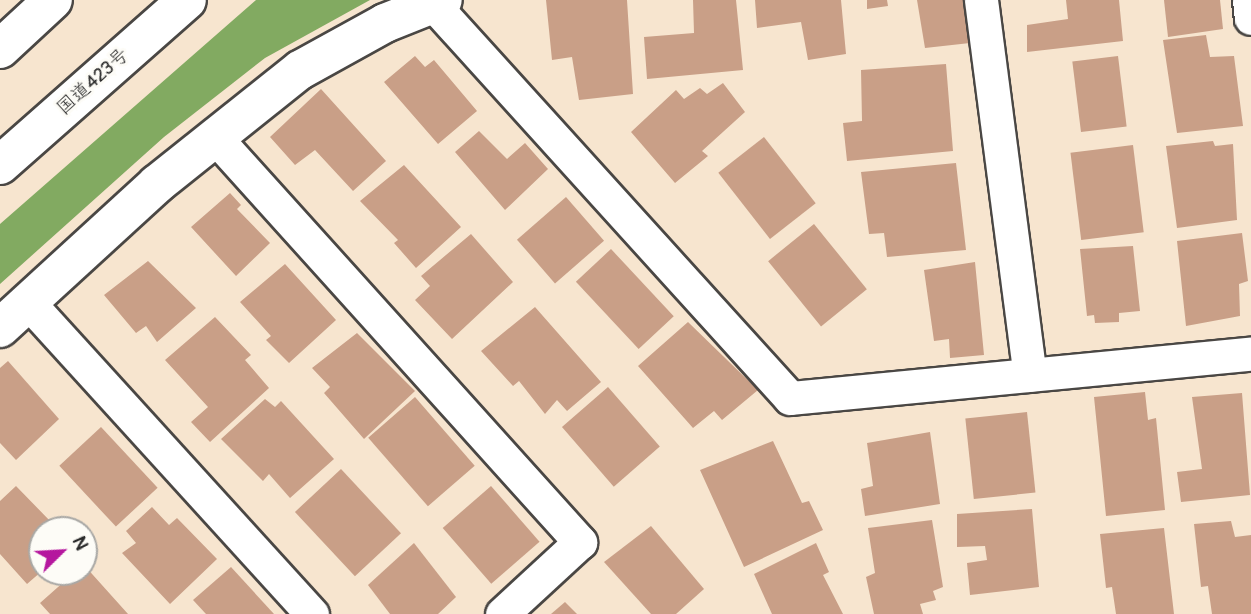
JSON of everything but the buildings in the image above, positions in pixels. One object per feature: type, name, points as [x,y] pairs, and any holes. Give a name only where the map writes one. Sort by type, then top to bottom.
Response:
[{"type":"main road","points":[[0,49],[53,0]]},
{"type":"main road","name":"国道423号","points":[[0,165],[187,0]]},
{"type":"main road","points":[[0,328],[214,136],[318,58],[437,2]]},
{"type":"street","points":[[981,0],[1030,375]]},
{"type":"street","points":[[1249,0],[1251,18]]},
{"type":"street","points":[[437,2],[790,398],[1251,354]]},
{"type":"street","points":[[214,136],[580,542],[502,614]]},
{"type":"street","points":[[28,302],[312,614]]},
{"type":"green space","points":[[256,0],[370,0],[265,58],[164,137],[0,284],[0,224]]}]
